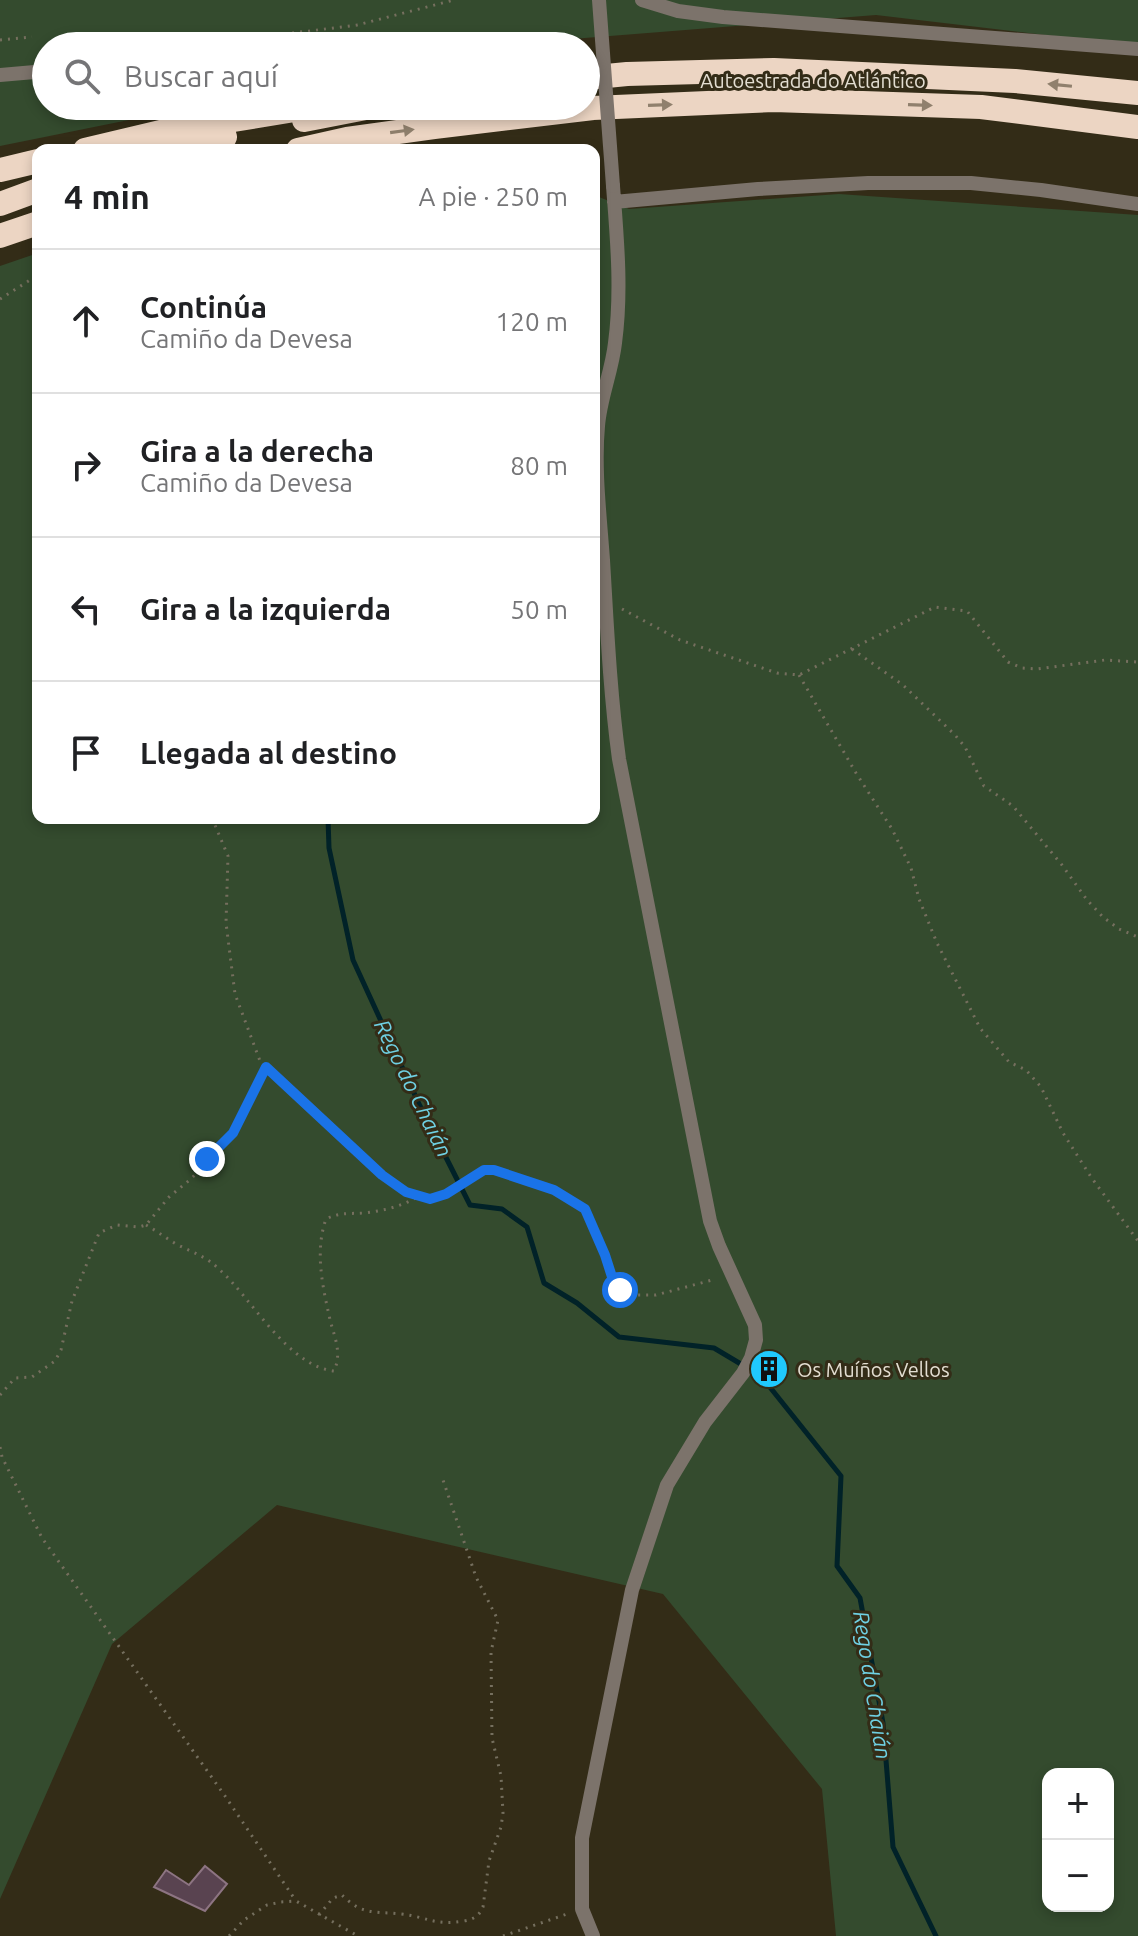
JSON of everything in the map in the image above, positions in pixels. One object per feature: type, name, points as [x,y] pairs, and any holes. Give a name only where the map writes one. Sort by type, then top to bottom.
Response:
[{"type":"highway","name":"Autoestrada do Atlántico","points":[[600,77],[774,70],[1015,81],[1138,93]]},
{"type":"highway","name":"Autoestrada do Atlántico","points":[[600,108],[774,100],[981,107],[1138,127]]},
{"type":"highway","points":[[110,144],[233,120]]},
{"type":"highway","points":[[196,144],[310,120]]},
{"type":"highway","name":"Autoestrada do Atlántico","points":[[325,144],[493,120]]},
{"type":"highway","points":[[0,170],[32,162]]},
{"type":"highway","points":[[0,204],[32,192]]},
{"type":"highway","points":[[0,236],[32,225]]},
{"type":"street","points":[[599,0],[618,264],[615,346],[600,411]]},
{"type":"street","points":[[642,0],[678,11],[723,17],[1138,49]]},
{"type":"street","points":[[0,75],[32,72]]},
{"type":"street","points":[[614,202],[758,189],[897,183],[985,185],[1138,204]]},
{"type":"street","points":[[593,1936],[582,1909],[582,1838],[632,1590],[667,1485],[705,1422],[743,1373],[756,1340],[755,1325],[710,1221],[619,759],[611,697],[600,509]]},
{"type":"path","points":[[301,32],[357,25],[454,0]]},
{"type":"path","points":[[0,40],[32,37]]},
{"type":"path","points":[[0,299],[32,279]]},
{"type":"path","points":[[606,600],[680,640],[777,673],[799,675],[935,607],[967,611],[1008,662],[1022,668],[1037,669],[1105,660],[1138,662]]},
{"type":"path","points":[[851,648],[903,685],[955,735],[965,747],[984,786],[1013,806],[1087,900],[1119,929],[1138,937]]},
{"type":"path","points":[[799,675],[898,842],[911,868],[919,899],[937,943],[980,1028],[1009,1062],[1026,1070],[1041,1087],[1063,1133],[1138,1241]]},
{"type":"path","points":[[215,824],[228,856],[226,923],[235,994],[260,1061],[382,1175],[406,1192],[430,1199],[446,1194],[484,1170],[494,1170],[554,1190],[585,1209],[613,1280],[620,1290],[630,1295],[656,1295],[733,1274]]},
{"type":"path","points":[[0,1395],[15,1378],[32,1377],[55,1361],[61,1350],[72,1301],[99,1233],[117,1225],[146,1225],[169,1197],[192,1178],[233,1133],[266,1067]]},
{"type":"path","points":[[146,1225],[203,1255],[222,1271],[266,1323],[309,1364],[334,1371],[338,1362],[338,1345],[331,1326],[321,1269],[320,1236],[326,1219],[337,1214],[388,1209],[419,1196]]},
{"type":"path","points":[[0,1447],[42,1538],[296,1901],[358,1936]]},
{"type":"path","points":[[319,1915],[333,1898],[342,1895],[357,1907],[373,1912],[403,1914],[436,1923],[474,1919],[483,1907],[489,1861],[503,1813],[501,1776],[492,1738],[491,1652],[498,1620],[476,1577],[443,1480]]},
{"type":"path","points":[[229,1936],[244,1920],[267,1905],[296,1901]]},
{"type":"path","points":[[503,1936],[582,1909]]},
{"type":"green space","points":[[0,0],[1138,0],[1138,46],[876,15],[600,37],[600,32],[32,32],[32,120],[129,120],[0,146]]},
{"type":"green space","points":[[839,194],[1138,215],[1138,1936],[836,1936],[822,1789],[663,1594],[277,1505],[112,1644],[0,1899],[0,266],[32,255],[32,824],[600,824],[600,197],[629,209]]},
{"type":"building","points":[[205,1866],[227,1884],[205,1911],[154,1887],[166,1870],[189,1885]]},
{"type":"waterway","name":"Rego do Chaián","points":[[328,824],[329,848],[353,960],[420,1106],[470,1205],[502,1209],[527,1227],[544,1283],[577,1303],[619,1337],[714,1348],[761,1376],[841,1476],[837,1566],[860,1598],[883,1723],[893,1847],[936,1936]]},
{"type":"place","name":"Os Muíños Vellos","points":[[769,1369]]},
{"type":"route","points":[[207,1159],[233,1133],[266,1067],[382,1175],[406,1192],[430,1199],[446,1194],[484,1170],[494,1170],[554,1190],[585,1209],[613,1280],[620,1290]]}]
